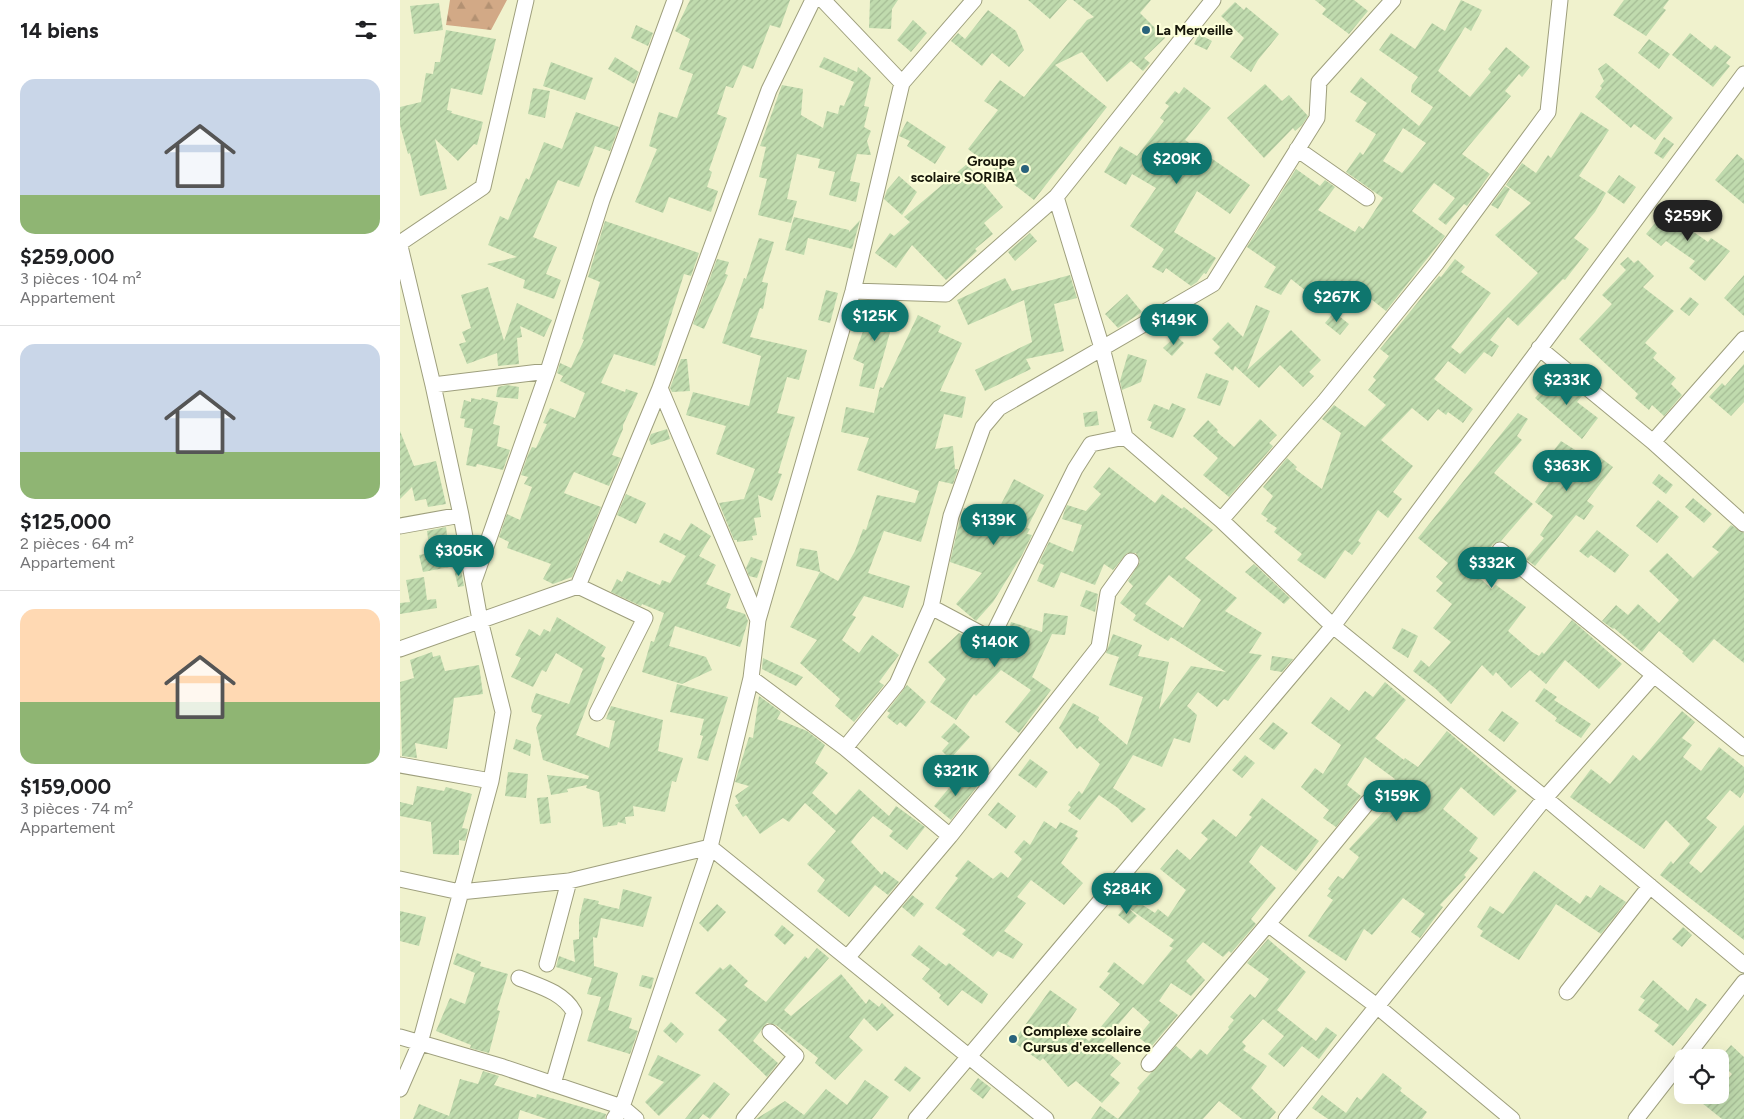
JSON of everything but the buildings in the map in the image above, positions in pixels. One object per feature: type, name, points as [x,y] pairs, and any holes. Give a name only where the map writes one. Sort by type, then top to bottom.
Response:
[{"type":"street","points":[[400,1089],[420,1043],[491,781],[502,712],[480,620],[461,515],[433,385],[400,245],[483,187],[526,0]]},
{"type":"street","points":[[474,582],[548,371],[602,200],[675,0]]},
{"type":"street","points":[[578,586],[660,388],[769,90],[813,0]]},
{"type":"street","points":[[823,0],[902,83]]},
{"type":"street","points":[[618,1113],[710,847],[751,678],[758,620],[853,291],[902,83],[974,0]]},
{"type":"street","points":[[853,291],[946,294],[1056,197],[1213,0]]},
{"type":"street","points":[[845,748],[896,684],[931,607],[951,516],[983,426],[999,408],[1213,284],[1316,118],[1319,82],[1393,0]]},
{"type":"street","points":[[1221,520],[1324,402],[1436,264],[1548,112],[1560,0]]},
{"type":"street","points":[[916,1119],[1333,626],[1744,74]]},
{"type":"street","points":[[1297,149],[1367,198]]},
{"type":"street","points":[[1056,197],[1102,348],[1125,437],[1221,520],[1333,626],[1546,798],[1744,965]]},
{"type":"street","points":[[1653,442],[1744,338]]},
{"type":"street","points":[[1539,348],[1653,442],[1744,524]]},
{"type":"street","points":[[433,385],[548,371]]},
{"type":"street","points":[[660,388],[758,620]]},
{"type":"street","points":[[931,607],[991,639],[1075,469],[1091,444],[1125,437]]},
{"type":"street","points":[[400,526],[461,515]]},
{"type":"street","points":[[1500,550],[1744,748]]},
{"type":"street","points":[[847,958],[950,836],[1099,647],[1108,593],[1131,561]]},
{"type":"street","points":[[400,649],[578,586],[644,618],[596,713]]},
{"type":"street","points":[[1286,1119],[1546,798],[1654,675]]},
{"type":"street","points":[[751,678],[845,748],[950,836]]},
{"type":"street","points":[[400,765],[491,781]]},
{"type":"street","points":[[1148,1064],[1268,924],[1368,802]]},
{"type":"street","points":[[400,879],[460,892],[569,881],[710,847]]},
{"type":"street","points":[[710,847],[1046,1119]]},
{"type":"street","points":[[547,964],[569,881]]},
{"type":"street","points":[[1567,992],[1650,886]]},
{"type":"street","points":[[1268,924],[1378,1007],[1512,1119]]},
{"type":"street","points":[[519,978],[559,995],[570,1004],[574,1012],[553,1084]]},
{"type":"street","points":[[1692,1049],[1744,982]]},
{"type":"street","points":[[744,1119],[796,1056],[770,1032]]},
{"type":"street","points":[[400,1037],[503,1066],[553,1084],[636,1119]]},
{"type":"street","points":[[1636,1119],[1674,1072]]},
{"type":"green space","points":[[450,0],[507,0],[491,30],[446,25]]},
{"type":"place","name":"La Merveille","points":[[1146,30]]},
{"type":"place","name":"Groupe scolaire SORIBA","points":[[1025,169]]},
{"type":"place","name":"Complexe scolaire Cursus d'excellence","points":[[1013,1039]]}]
